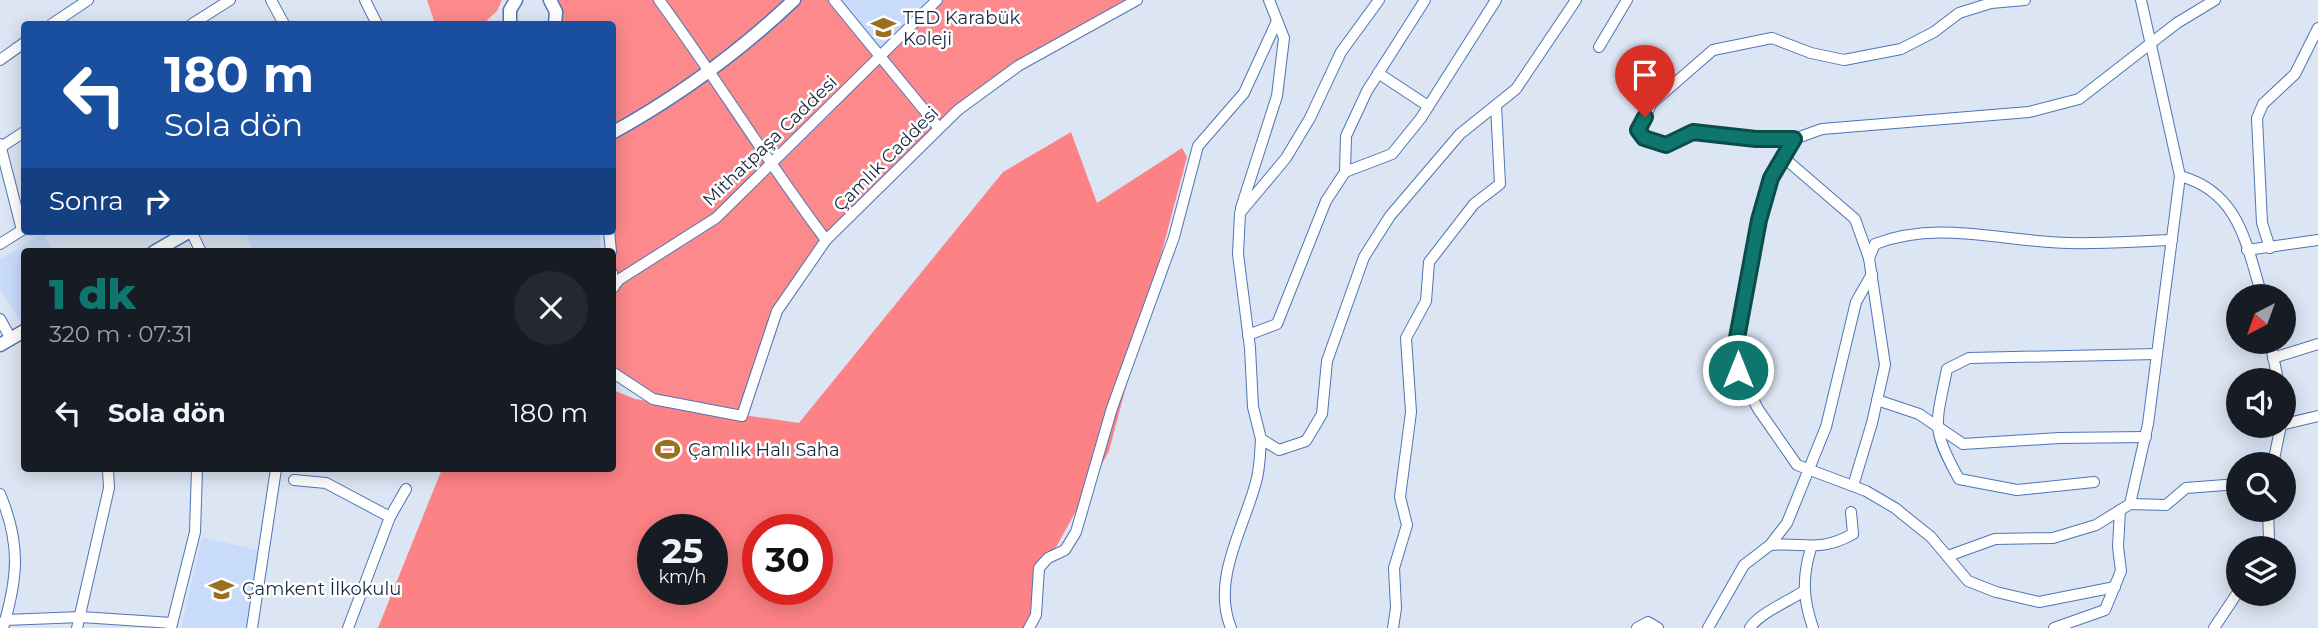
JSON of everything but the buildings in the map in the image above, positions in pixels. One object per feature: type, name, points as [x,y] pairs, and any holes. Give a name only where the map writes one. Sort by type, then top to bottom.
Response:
[{"type":"street","points":[[56,21],[88,0]]},
{"type":"street","points":[[197,21],[230,0]]},
{"type":"street","points":[[271,0],[282,21]]},
{"type":"street","points":[[365,0],[376,21]]},
{"type":"street","points":[[508,21],[516,0]]},
{"type":"street","points":[[550,0],[556,21]]},
{"type":"street","points":[[659,0],[711,70],[770,166],[826,240]]},
{"type":"street","points":[[616,130],[711,70],[755,36],[794,0]]},
{"type":"street","points":[[834,0],[938,127]]},
{"type":"street","name":"Mithatpaşa Caddesi","points":[[616,284],[716,218],[937,0]]},
{"type":"street","name":"Çamlık Caddesi","points":[[616,375],[653,399],[742,416],[777,311],[826,240],[938,127],[1018,66],[1137,0]]},
{"type":"street","points":[[1231,628],[1226,616],[1227,571],[1257,480],[1261,439],[1253,407],[1238,254],[1240,213],[1277,96],[1284,38],[1269,0]]},
{"type":"street","points":[[1240,213],[1286,158],[1310,118],[1341,52],[1379,0]]},
{"type":"street","points":[[1248,335],[1277,324],[1326,201],[1345,172],[1346,136],[1378,74],[1425,0]]},
{"type":"street","points":[[1345,172],[1392,154],[1428,106],[1496,0]]},
{"type":"street","points":[[1261,439],[1279,450],[1306,441],[1322,414],[1327,360],[1364,257],[1391,216],[1460,134],[1516,89],[1576,0]]},
{"type":"street","points":[[1599,47],[1627,0]]},
{"type":"street","points":[[2025,0],[1991,3],[1959,13],[1934,32],[1901,49],[1844,60],[1811,53],[1772,38],[1713,50],[1652,103],[1638,130],[1644,138],[1666,145],[1693,132],[1756,139],[1794,139],[1833,127],[1961,120],[2029,112],[2079,99],[2177,23],[2215,0]]},
{"type":"street","points":[[2130,504],[2146,436],[2180,176],[2141,0]]},
{"type":"street","points":[[1029,628],[1036,615],[1039,568],[1048,558],[1065,550],[1076,532],[1112,408],[1174,237],[1198,146],[1244,93],[1277,22]]},
{"type":"street","points":[[2270,248],[2262,223],[2257,118],[2263,104],[2295,74],[2318,28]]},
{"type":"street","points":[[0,60],[21,45]]},
{"type":"street","points":[[1378,74],[1428,106]]},
{"type":"street","points":[[1393,628],[1396,608],[1394,568],[1406,525],[1400,497],[1411,412],[1406,338],[1426,301],[1429,262],[1474,204],[1500,184],[1496,105]]},
{"type":"street","points":[[21,134],[0,146],[21,222]]},
{"type":"street","points":[[1794,139],[1771,178],[1759,220],[1737,338],[1738,370],[1758,409],[1797,465],[1853,486],[1895,508],[1931,537],[1968,581],[1996,592],[2039,602],[2115,587]]},
{"type":"street","points":[[1783,157],[1855,219],[1869,258],[1885,365],[1853,486]]},
{"type":"street","points":[[2180,176],[2204,183],[2235,214],[2258,284]]},
{"type":"street","points":[[0,244],[21,230]]},
{"type":"street","points":[[1869,258],[1875,244],[1886,240],[1953,231],[2068,243],[2172,240]]},
{"type":"street","points":[[161,248],[184,235]]},
{"type":"street","points":[[2247,250],[2318,240]]},
{"type":"street","points":[[1708,628],[1744,565],[1770,545],[1787,523],[1811,470],[1826,427],[1856,302],[1872,274]]},
{"type":"street","points":[[0,319],[6,342],[21,333]]},
{"type":"street","points":[[2273,358],[2318,344]]},
{"type":"street","points":[[2094,482],[2017,490],[1959,479],[1940,444],[1936,425],[1947,369],[1969,358],[2157,354]]},
{"type":"street","points":[[2272,354],[2275,368]]},
{"type":"street","points":[[1877,400],[1919,414],[1963,444],[2146,436]]},
{"type":"street","points":[[2296,422],[2318,416]]},
{"type":"street","points":[[77,628],[109,488],[108,472]]},
{"type":"street","points":[[0,494],[16,543],[14,591],[4,624],[80,617],[171,626],[195,532],[197,472]]},
{"type":"street","points":[[252,628],[276,472]]},
{"type":"street","points":[[294,480],[326,483],[390,517]]},
{"type":"street","points":[[1948,556],[1995,539],[2053,538],[2096,525],[2130,504],[2166,505],[2186,488],[2226,485]]},
{"type":"street","points":[[348,628],[390,517],[406,489]]},
{"type":"street","points":[[2054,628],[2105,610],[2121,572],[2118,547],[2120,510]]},
{"type":"street","points":[[1770,545],[1789,543],[1811,548],[1833,545],[1853,534],[1851,512]]},
{"type":"street","points":[[1811,548],[1804,591],[1805,606],[1813,628]]},
{"type":"street","points":[[1750,628],[1756,619],[1804,591]]},
{"type":"street","points":[[2214,628],[2229,606]]},
{"type":"street","points":[[1637,628],[1648,622],[1658,628]]},
{"type":"shaded area","points":[[427,0],[502,0],[497,11],[486,21],[434,21]]},
{"type":"shaded area","points":[[550,0],[834,0],[880,56],[937,0],[1137,0],[1018,66],[958,110],[826,240],[777,311],[742,416],[653,399],[616,374],[616,248],[613,248],[613,235],[616,235],[616,21],[557,21]]},
{"type":"shaded area","name":"TED Karabük Koleji","points":[[834,0],[937,0],[880,56]]},
{"type":"shaded area","points":[[1071,132],[1097,203],[1182,148],[1187,157],[1109,451],[1038,580],[1029,628],[378,628],[441,472],[616,472],[616,391],[635,399],[799,423],[1003,172]]},
{"type":"shaded area","points":[[40,235],[44,235],[52,248],[21,248],[19,320],[0,289],[0,260]]},
{"type":"shaded area","points":[[247,235],[599,235],[601,248],[251,248]]},
{"type":"shaded area","name":"Çamkent İlkokulu","points":[[202,537],[260,551],[249,628],[181,628]]},
{"type":"place","name":"TED Karabük Koleji","points":[[883,28]]},
{"type":"place","name":"Çamlık Halı Saha","points":[[668,450]]},
{"type":"place","name":"Çamkent İlkokulu","points":[[222,589]]},
{"type":"route","points":[[1645,117],[1638,130],[1644,138],[1666,145],[1693,132],[1756,139],[1794,139],[1771,178],[1759,220],[1750,280],[1737,338],[1738,370]]}]
